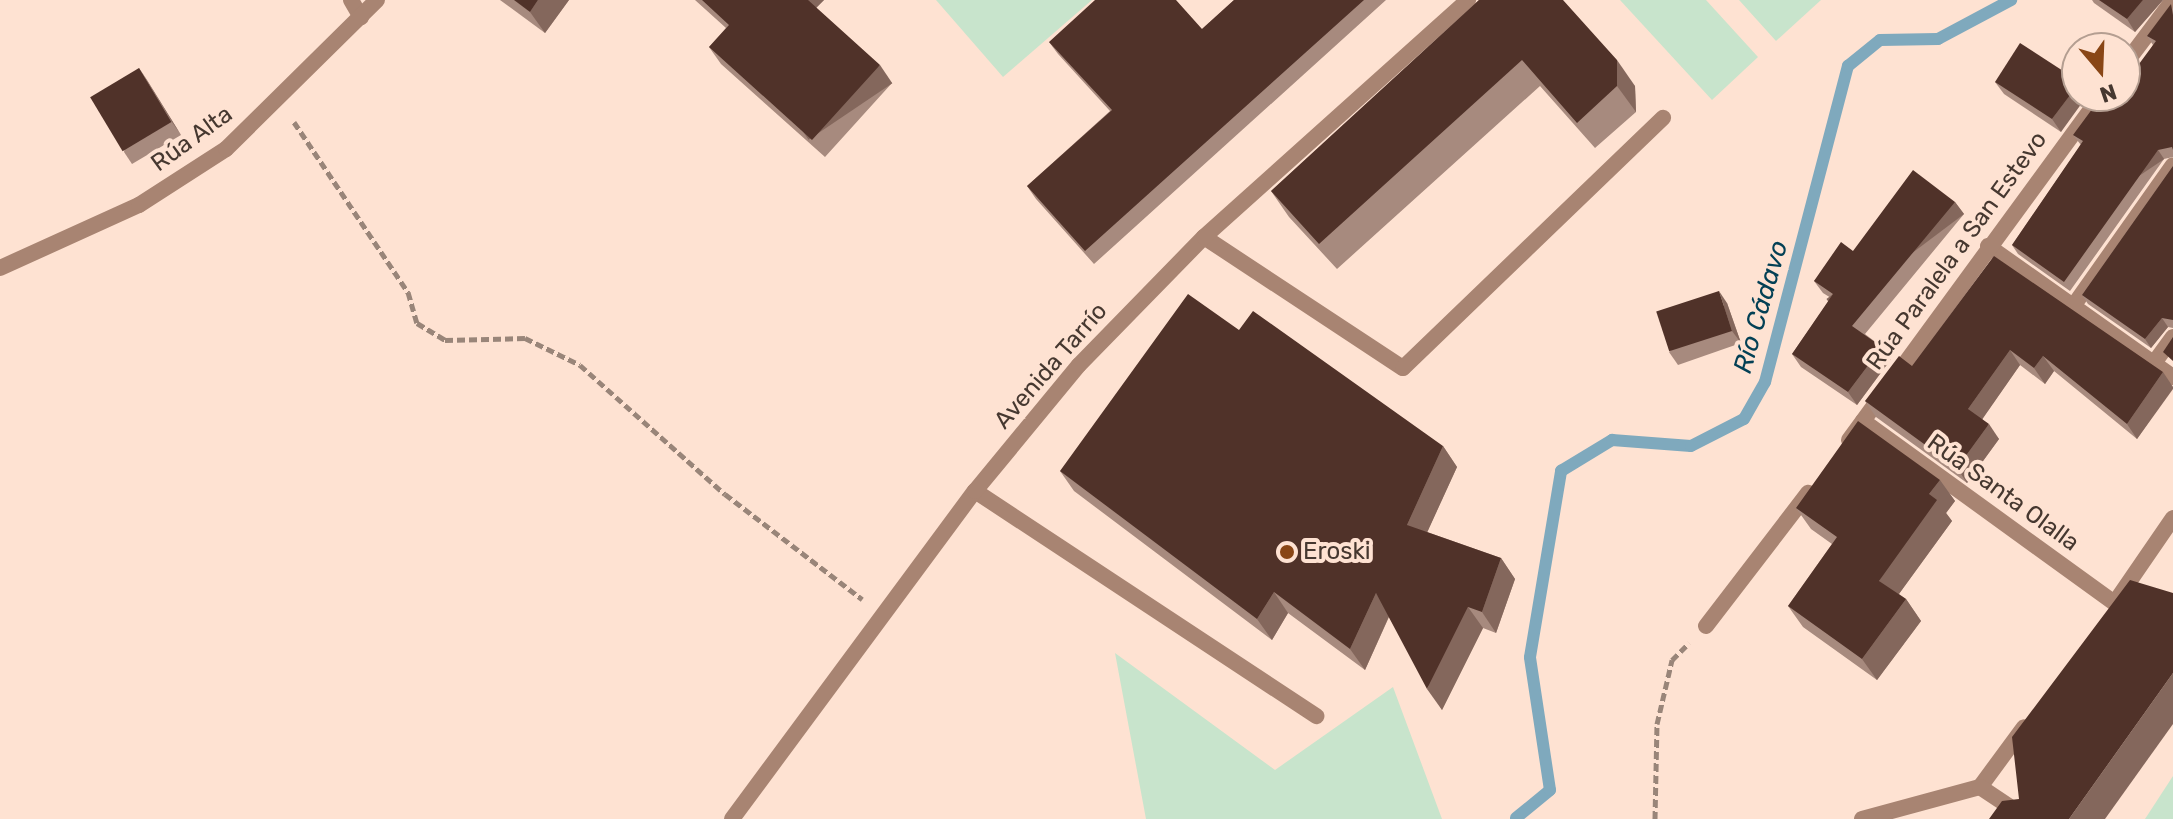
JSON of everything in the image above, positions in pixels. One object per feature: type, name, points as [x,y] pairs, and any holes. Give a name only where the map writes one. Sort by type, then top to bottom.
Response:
[{"type":"street","points":[[351,0],[361,17]]},
{"type":"street","name":"Rúa Alta","points":[[0,268],[139,205],[226,149],[279,101],[377,0]]},
{"type":"street","name":"Avenida Tarrío","points":[[732,819],[975,491],[1079,365],[1204,237],[1468,0]]},
{"type":"street","points":[[2141,43],[2173,0]]},
{"type":"street","name":"Rúa Paralela a San Estevo","points":[[1835,458],[2089,112]]},
{"type":"street","points":[[1204,237],[1403,368],[1663,118]]},
{"type":"street","points":[[2074,305],[2173,165]]},
{"type":"street","points":[[1988,246],[2173,377]]},
{"type":"street","points":[[2154,363],[2173,337]]},
{"type":"street","name":"Rúa Santa Olalla","points":[[1863,421],[2110,609],[2173,518]]},
{"type":"street","points":[[1706,626],[1817,482]]},
{"type":"street","points":[[975,491],[1316,716]]},
{"type":"street","points":[[1862,819],[1980,787],[2034,713]]},
{"type":"street","points":[[1980,787],[2028,819]]},
{"type":"path","points":[[279,101],[408,292],[417,323],[445,340],[525,338],[580,365],[725,494],[882,614]]},
{"type":"path","points":[[1655,819],[1657,724],[1672,660],[1706,626]]},
{"type":"green space","points":[[936,0],[1092,0],[1003,77]]},
{"type":"green space","points":[[1620,0],[1706,0],[1758,57],[1712,100]]},
{"type":"green space","points":[[1739,0],[1821,0],[1776,41]]},
{"type":"green space","points":[[1115,653],[1275,770],[1393,687],[1442,819],[1146,819]]},
{"type":"green space","points":[[2173,776],[2173,819],[2145,819]]},
{"type":"building","points":[[514,0],[538,0],[530,12]]},
{"type":"building","points":[[702,0],[808,0],[880,65],[812,140],[709,47],[729,25]]},
{"type":"building","points":[[1095,0],[1176,0],[1202,29],[1234,0],[1364,0],[1085,251],[1027,186],[1112,110],[1049,42]]},
{"type":"building","points":[[1479,0],[1563,0],[1617,60],[1617,86],[1577,123],[1522,60],[1319,244],[1271,191]]},
{"type":"building","points":[[2099,0],[2143,0],[2127,19]]},
{"type":"building","points":[[2171,4],[2173,150],[2172,147],[2158,150],[2064,282],[2012,245],[2083,141],[2073,135],[2090,112],[2141,112],[2141,61],[2156,41],[2147,36]]},
{"type":"building","points":[[2020,43],[2061,70],[2061,107],[2052,119],[1995,82]]},
{"type":"building","points":[[139,68],[171,122],[123,151],[90,97]]},
{"type":"building","points":[[2173,166],[2173,320],[2162,318],[2145,339],[2082,295]]},
{"type":"building","points":[[1913,170],[1955,202],[1852,326],[1882,347],[1848,392],[1792,354],[1833,294],[1814,281],[1841,242],[1853,251]]},
{"type":"building","points":[[1994,256],[2163,372],[2127,424],[2043,356],[2034,368],[2010,350],[1968,409],[1989,424],[1957,468],[1865,401],[1899,356],[1912,366]]},
{"type":"building","points":[[1719,291],[1732,331],[1669,351],[1656,311]]},
{"type":"building","name":"Eroski","points":[[1188,294],[1239,330],[1253,311],[1443,446],[1407,525],[1501,558],[1482,612],[1468,607],[1427,689],[1376,593],[1350,649],[1274,592],[1257,619],[1060,471]]},
{"type":"building","points":[[2173,337],[2173,361],[2163,352]]},
{"type":"building","points":[[1858,421],[1940,480],[1929,494],[1937,500],[1879,581],[1906,599],[1862,659],[1788,606],[1837,537],[1796,508]]},
{"type":"building","points":[[2130,580],[2173,593],[2173,673],[2069,819],[1989,819],[2002,801],[2019,799],[2012,737]]},
{"type":"waterway","name":"Río Cádavo","points":[[1516,818],[1550,790],[1530,657],[1561,471],[1612,440],[1691,446],[1744,419],[1765,382],[1848,66],[1880,40],[1938,39],[2011,0]]},
{"type":"place","name":"Eroski","points":[[1287,552]]}]
